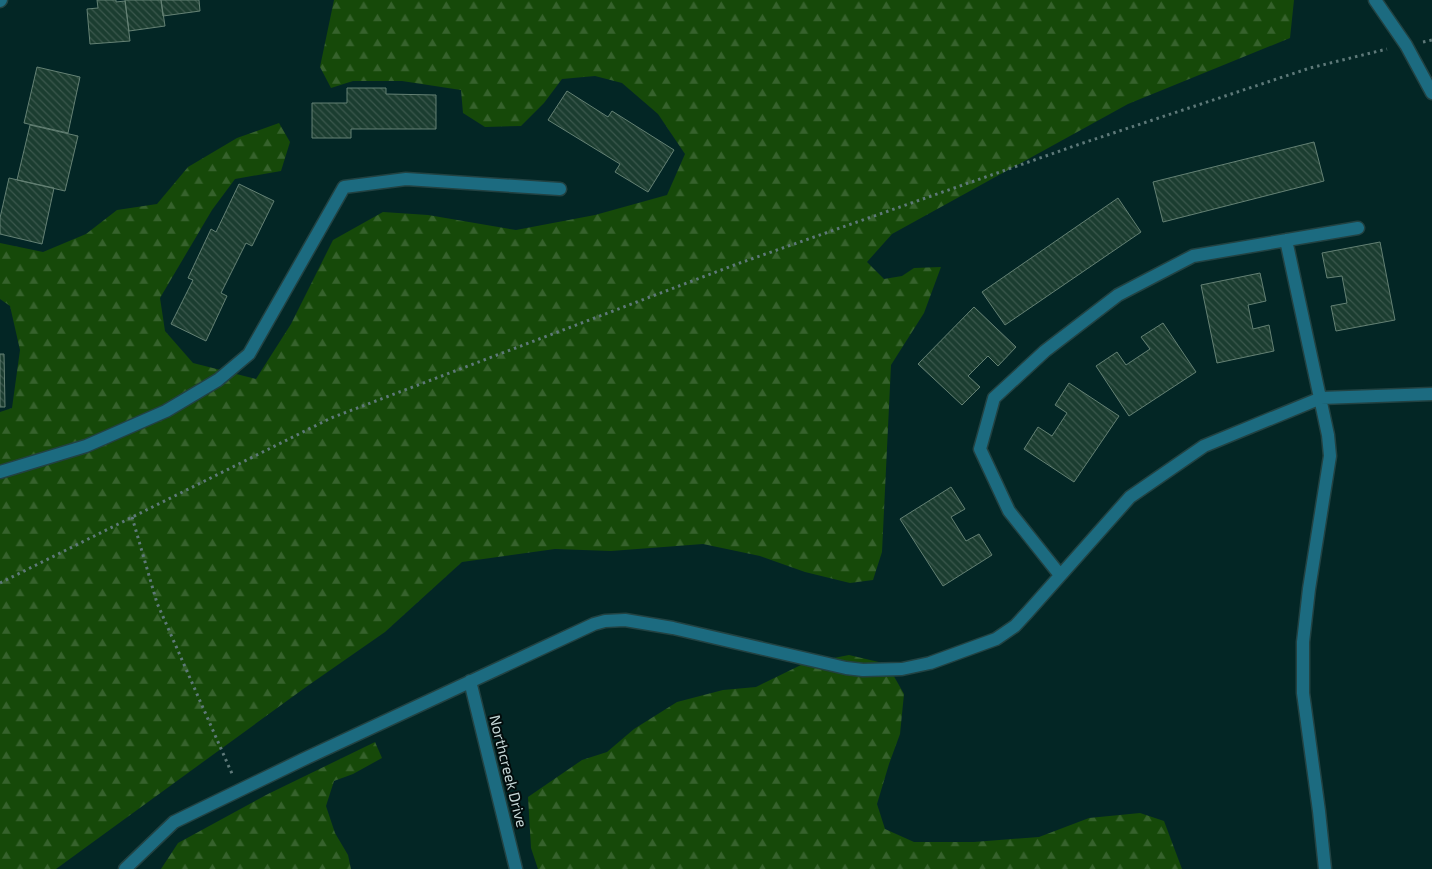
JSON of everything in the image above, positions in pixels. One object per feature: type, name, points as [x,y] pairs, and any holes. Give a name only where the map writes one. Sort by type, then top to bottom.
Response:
[{"type":"street","points":[[1375,0],[1406,45],[1432,93]]},
{"type":"street","points":[[0,472],[86,446],[166,411],[218,380],[241,361],[248,354],[344,187],[406,179],[560,190]]},
{"type":"street","points":[[1060,575],[1010,511],[980,450],[994,398],[1045,351],[1118,295],[1193,256],[1358,228]]},
{"type":"street","points":[[1286,240],[1328,435],[1330,456],[1309,589],[1303,642],[1303,693],[1325,869]]},
{"type":"street","points":[[124,869],[174,822],[594,624],[625,620],[673,628],[846,668],[875,670],[930,664],[996,639],[1014,626],[1130,497],[1204,446],[1320,398],[1432,394]]},
{"type":"street","name":"Northcreek Drive","points":[[470,681],[516,869]]},
{"type":"path","points":[[0,583],[331,418],[737,264],[1080,144],[1310,68],[1432,40]]},
{"type":"path","points":[[132,517],[157,603],[239,790]]},
{"type":"green space","points":[[334,0],[1294,0],[1290,38],[1128,104],[892,234],[867,262],[884,279],[902,276],[914,268],[941,267],[924,313],[891,365],[882,552],[873,580],[850,583],[805,572],[760,556],[703,544],[611,551],[555,549],[462,562],[385,632],[306,687],[56,869],[0,869],[0,412],[12,408],[20,350],[10,306],[0,299],[0,243],[43,252],[86,234],[117,210],[157,204],[188,167],[237,138],[279,123],[290,142],[281,171],[235,179],[212,210],[160,298],[165,331],[193,363],[256,379],[291,324],[333,240],[383,212],[428,215],[516,230],[595,215],[667,195],[685,154],[658,114],[622,83],[595,76],[562,79],[544,103],[521,126],[485,127],[463,113],[461,90],[402,81],[353,81],[331,88],[320,67]]},
{"type":"green space","points":[[849,655],[887,664],[904,694],[900,734],[877,804],[885,829],[914,842],[974,842],[1039,837],[1089,818],[1140,813],[1164,821],[1182,869],[538,869],[531,848],[528,797],[582,760],[607,752],[634,729],[677,702],[723,690],[756,687],[803,664]]},
{"type":"green space","points":[[375,742],[382,758],[353,774],[334,781],[326,806],[335,833],[348,855],[351,869],[161,869],[178,843],[268,794]]},
{"type":"building","points":[[97,0],[125,1],[130,41],[90,44],[87,9],[98,8]]},
{"type":"building","points":[[125,0],[161,0],[165,26],[129,31]]},
{"type":"building","points":[[161,0],[199,0],[200,11],[163,16]]},
{"type":"building","points":[[37,67],[80,77],[68,133],[24,123]]},
{"type":"building","points":[[347,88],[386,88],[386,94],[436,95],[436,129],[351,129],[351,138],[312,138],[312,103],[347,103]]},
{"type":"building","points":[[567,91],[608,117],[612,111],[674,150],[648,192],[615,172],[620,164],[548,120]]},
{"type":"building","points":[[30,125],[78,136],[65,191],[17,180]]},
{"type":"building","points":[[1314,142],[1324,181],[1163,222],[1153,182]]},
{"type":"building","points":[[9,178],[54,188],[42,244],[0,234],[0,218]]},
{"type":"building","points":[[239,184],[274,201],[252,246],[246,243],[221,293],[227,296],[206,341],[171,324],[193,280],[188,278],[211,229],[216,232]]},
{"type":"building","points":[[1118,198],[1141,232],[1005,325],[982,292]]},
{"type":"building","points":[[1380,242],[1395,320],[1336,331],[1331,306],[1347,303],[1342,276],[1327,278],[1322,253]]},
{"type":"building","points":[[1260,273],[1266,301],[1248,305],[1253,329],[1269,325],[1274,351],[1217,363],[1201,285]]},
{"type":"building","points":[[974,307],[1016,347],[998,366],[988,356],[968,376],[980,387],[962,405],[918,364]]},
{"type":"building","points":[[1163,323],[1196,372],[1129,416],[1096,366],[1117,352],[1126,365],[1150,349],[1141,337]]},
{"type":"building","points":[[0,354],[4,354],[5,407],[0,407]]},
{"type":"building","points":[[1069,383],[1119,416],[1074,482],[1024,449],[1038,427],[1052,436],[1067,413],[1055,405]]},
{"type":"building","points":[[951,487],[965,509],[951,517],[966,541],[979,534],[992,555],[943,586],[900,519]]}]
